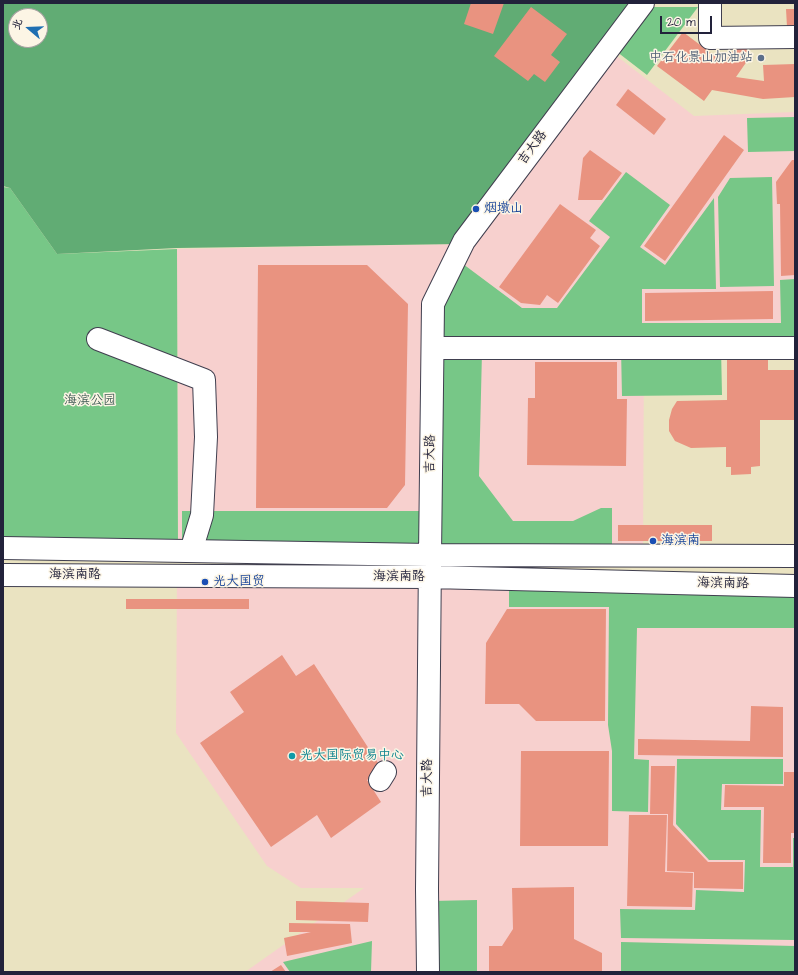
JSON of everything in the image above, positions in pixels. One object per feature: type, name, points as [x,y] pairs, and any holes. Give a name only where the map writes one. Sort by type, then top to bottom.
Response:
[{"type":"main road","points":[[643,3],[653,3]]},
{"type":"main road","name":"吉大路","points":[[428,972],[427,881],[433,304],[464,241],[643,3]]},
{"type":"main road","points":[[710,3],[710,38],[795,36]]},
{"type":"main road","points":[[98,339],[204,380],[206,437],[202,515],[191,552]]},
{"type":"main road","points":[[433,348],[795,348]]},
{"type":"main road","name":"海滨南路","points":[[3,548],[430,555],[795,556]]},
{"type":"main road","name":"海滨南路","points":[[3,575],[430,577],[795,586]]},
{"type":"shaded area","points":[[605,47],[694,116],[795,112],[795,342],[644,344],[643,555],[178,551],[177,249],[460,244]]},
{"type":"shaded area","points":[[177,576],[430,577],[795,586],[795,972],[245,972],[364,888],[301,888],[267,866],[176,733]]},
{"type":"green space","points":[[3,3],[638,3],[460,244],[177,248],[57,254],[10,188],[3,186]]},
{"type":"green space","points":[[642,7],[698,7],[647,75],[612,48]]},
{"type":"green space","points":[[795,117],[795,151],[748,152],[747,118]]},
{"type":"green space","points":[[626,172],[670,205],[640,247],[665,265],[714,198],[716,289],[642,289],[642,323],[781,323],[780,280],[795,279],[795,338],[440,339],[440,304],[459,261],[522,308],[557,308],[610,237],[589,221]]},
{"type":"green space","points":[[772,177],[774,286],[720,287],[718,197],[730,178]]},
{"type":"green space","name":"海滨公园","points":[[3,187],[10,188],[57,254],[177,249],[178,551],[3,548]]},
{"type":"green space","points":[[721,348],[722,395],[622,396],[621,349]]},
{"type":"green space","points":[[436,352],[482,352],[479,476],[513,521],[573,521],[601,508],[612,508],[612,551],[434,550]]},
{"type":"green space","points":[[182,511],[425,511],[425,545],[182,545]]},
{"type":"green space","points":[[509,582],[795,590],[795,628],[637,628],[634,759],[649,760],[648,812],[612,811],[612,751],[608,725],[609,607],[509,607]]},
{"type":"green space","points":[[677,759],[783,759],[783,784],[722,784],[721,810],[761,810],[760,867],[793,867],[793,838],[795,838],[795,940],[621,938],[620,909],[695,910],[696,890],[744,892],[745,860],[709,860],[676,824]]},
{"type":"green space","points":[[477,900],[477,972],[433,972],[432,901]]},
{"type":"green space","points":[[372,941],[371,972],[290,972],[283,962]]},
{"type":"green space","points":[[621,942],[795,946],[795,972],[621,972]]},
{"type":"building","points":[[471,3],[504,3],[493,34],[464,24]]},
{"type":"building","points":[[531,7],[567,34],[551,55],[560,62],[545,82],[534,74],[528,81],[494,56]]},
{"type":"building","points":[[786,9],[795,9],[795,27],[787,27]]},
{"type":"building","points":[[683,32],[724,63],[739,43],[752,54],[736,77],[764,81],[763,65],[795,64],[795,97],[763,99],[712,90],[704,101],[657,66]]},
{"type":"building","points":[[628,89],[666,119],[654,135],[616,105]]},
{"type":"building","points":[[724,135],[744,150],[665,261],[644,246]]},
{"type":"building","points":[[590,150],[622,173],[602,200],[578,200],[583,158]]},
{"type":"building","points":[[792,160],[795,160],[795,275],[781,276],[780,204],[777,204],[776,182]]},
{"type":"building","points":[[560,204],[596,230],[590,238],[600,246],[558,303],[547,295],[540,305],[521,303],[499,287]]},
{"type":"building","points":[[258,265],[367,265],[408,304],[405,485],[387,508],[256,508]]},
{"type":"building","points":[[773,291],[773,319],[645,321],[645,293]]},
{"type":"building","points":[[768,357],[768,370],[795,370],[795,420],[760,420],[760,466],[751,467],[751,474],[731,475],[731,467],[726,467],[726,447],[691,448],[675,441],[669,431],[669,420],[672,409],[677,401],[727,400],[727,358]]},
{"type":"building","points":[[535,362],[617,362],[617,399],[627,399],[626,466],[527,465],[528,398],[535,398]]},
{"type":"building","points":[[618,525],[712,525],[712,541],[618,541]]},
{"type":"building","points":[[126,599],[249,599],[249,609],[126,609]]},
{"type":"building","points":[[507,609],[606,609],[605,721],[536,721],[519,704],[485,704],[486,643]]},
{"type":"building","name":"光大国际贸易中心","points":[[282,655],[296,676],[314,664],[382,769],[367,780],[381,802],[331,838],[317,815],[271,847],[200,743],[244,712],[230,692]]},
{"type":"building","points":[[751,706],[783,707],[783,757],[638,755],[638,739],[750,741]]},
{"type":"building","points":[[521,751],[609,751],[608,846],[520,846]]},
{"type":"building","points":[[651,766],[675,766],[673,825],[708,862],[743,862],[743,889],[694,888],[694,872],[667,871],[668,814],[650,814]]},
{"type":"building","points":[[784,772],[795,772],[795,833],[791,833],[791,863],[763,863],[764,807],[724,807],[725,785],[784,786]]},
{"type":"building","points":[[629,815],[667,815],[665,872],[693,873],[692,907],[627,906]]},
{"type":"building","points":[[574,887],[574,939],[602,953],[602,972],[489,972],[489,946],[502,946],[513,929],[512,888]]},
{"type":"building","points":[[296,901],[369,903],[368,922],[296,920]]},
{"type":"building","points":[[289,923],[350,924],[352,943],[287,956],[284,938],[311,932],[289,932]]},
{"type":"building","points":[[281,965],[286,972],[270,972]]},
{"type":"place","name":"中石化景山加油站","points":[[761,58]]},
{"type":"place","name":"烟墩山","points":[[476,209]]},
{"type":"place","name":"海滨南","points":[[653,541]]},
{"type":"place","name":"光大国贸","points":[[205,582]]},
{"type":"place","name":"光大国际贸易中心","points":[[292,756]]}]
